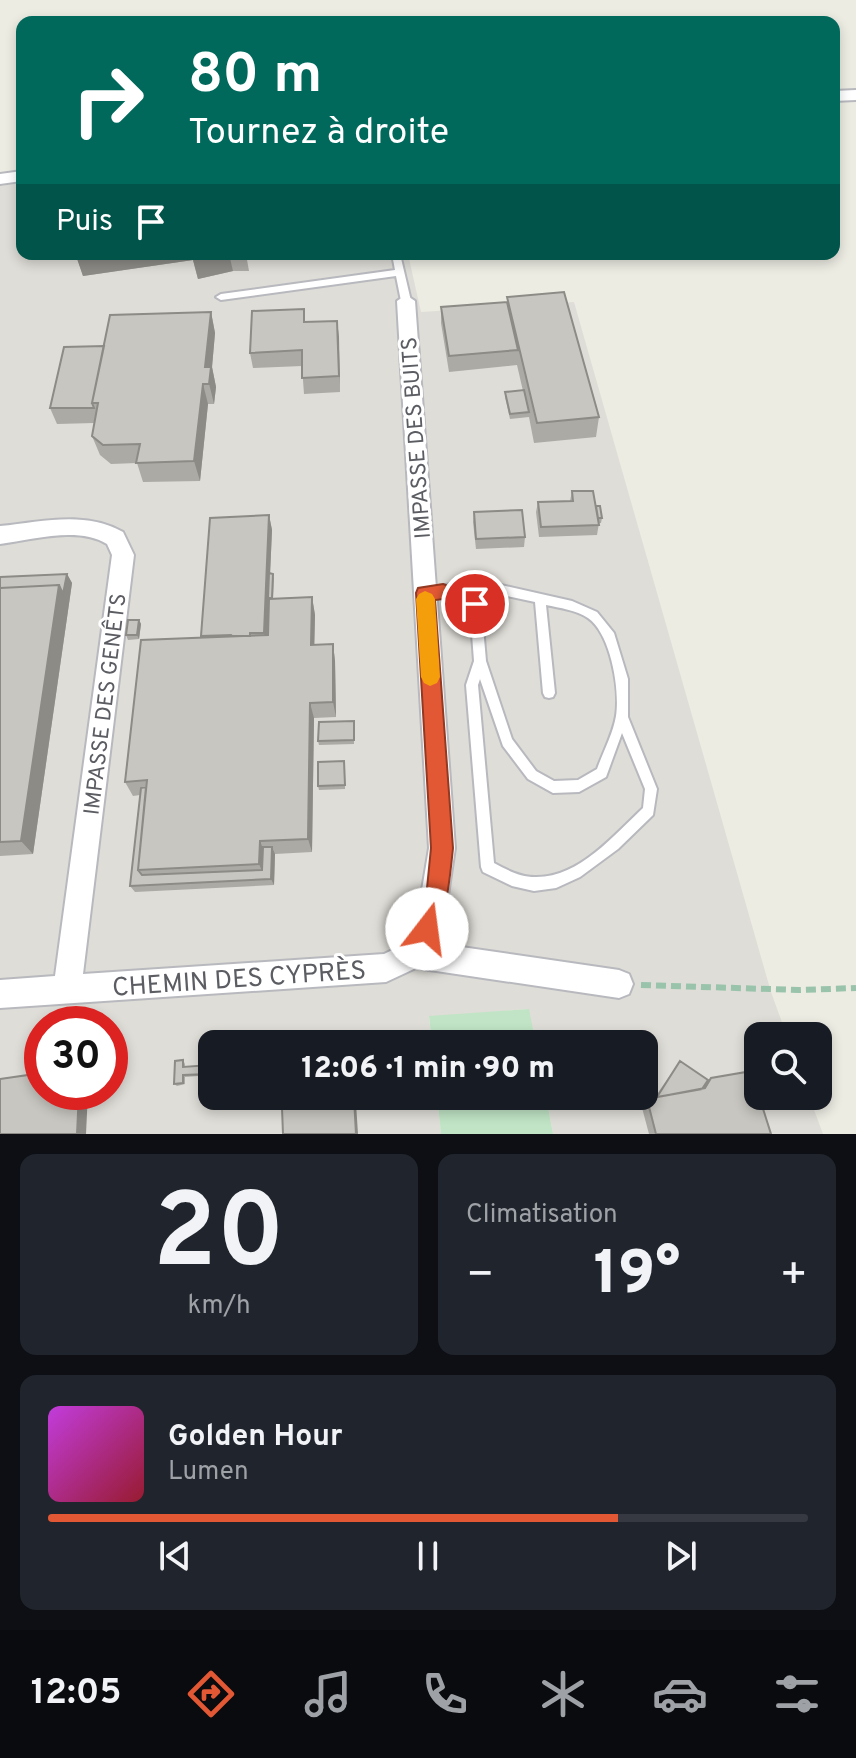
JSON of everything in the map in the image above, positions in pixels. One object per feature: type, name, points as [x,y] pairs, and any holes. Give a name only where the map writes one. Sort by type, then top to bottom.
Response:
[{"type":"street","name":"IMPASSE DES BUITS","points":[[406,301],[434,592],[442,848],[438,888],[427,929],[415,954]]},
{"type":"street","name":"IMPASSE DES GENÊTS","points":[[0,535],[101,529],[117,540],[123,555],[67,990]]},
{"type":"street","name":"CHEMIN DES CYPRÈS","points":[[0,994],[386,968],[415,954],[619,984]]},
{"type":"lane","points":[[398,260],[406,301]]},
{"type":"lane","points":[[221,297],[401,272]]},
{"type":"lane","points":[[479,585],[572,606],[593,615],[608,633],[622,679],[622,717],[602,773],[579,786],[553,787],[532,775],[507,742],[480,661],[475,604],[434,592],[479,585]]},
{"type":"lane","points":[[540,599],[549,693]]},
{"type":"lane","points":[[480,661],[472,685],[488,867],[502,877],[545,887],[591,865],[649,811],[651,789],[622,717]]},
{"type":"path","points":[[619,984],[754,989],[856,988]]},
{"type":"shaded area","points":[[16,184],[16,260],[409,260],[421,312],[574,302],[782,1022],[744,1022],[744,1110],[814,1110],[823,1134],[553,1134],[549,1110],[658,1110],[658,1030],[533,1030],[528,1009],[429,1017],[430,1030],[198,1030],[198,1110],[438,1110],[441,1134],[0,1134],[0,186]]},
{"type":"green space","points":[[529,1009],[533,1030],[430,1030],[429,1016]]},
{"type":"green space","points":[[438,1110],[549,1110],[553,1134],[441,1134]]},
{"type":"building","points":[[564,292],[599,417],[537,423],[507,297]]},
{"type":"building","points":[[507,302],[518,350],[449,356],[441,307]]},
{"type":"building","points":[[304,309],[304,322],[337,321],[339,376],[302,378],[302,350],[250,353],[252,311]]},
{"type":"building","points":[[211,312],[205,367],[211,367],[209,384],[203,384],[194,461],[136,463],[140,444],[103,445],[92,436],[98,403],[92,403],[110,315]]},
{"type":"building","points":[[104,346],[92,403],[94,408],[50,408],[64,347]]},
{"type":"building","points":[[524,390],[529,412],[510,414],[505,392]]},
{"type":"building","points":[[572,491],[593,491],[599,525],[541,527],[538,502],[573,501]]},
{"type":"building","points":[[596,506],[600,506],[602,518],[598,518]]},
{"type":"building","points":[[522,510],[525,537],[476,539],[474,512]]},
{"type":"building","points":[[269,515],[264,633],[201,636],[210,518]]},
{"type":"building","points":[[269,573],[273,574],[272,598],[268,598]]},
{"type":"building","points":[[67,574],[63,594],[59,585],[0,588],[0,577]]},
{"type":"building","points":[[59,585],[21,841],[0,842],[0,588]]},
{"type":"building","points":[[312,597],[311,645],[333,644],[333,702],[310,703],[308,839],[260,841],[259,864],[138,870],[147,780],[125,782],[141,640],[268,635],[269,599]]},
{"type":"building","points":[[128,620],[139,620],[137,635],[126,635]]},
{"type":"building","points":[[354,721],[354,740],[318,741],[319,722]]},
{"type":"building","points":[[344,761],[345,785],[318,786],[318,762]]},
{"type":"building","points":[[146,787],[138,870],[142,875],[262,870],[263,847],[272,847],[271,879],[130,886],[141,788]]},
{"type":"building","points":[[183,1060],[183,1067],[198,1066],[198,1074],[183,1075],[183,1083],[174,1084],[175,1061]]},
{"type":"building","points":[[680,1061],[708,1080],[702,1089],[658,1095]]},
{"type":"building","points":[[744,1072],[744,1110],[763,1110],[771,1134],[656,1134],[650,1110],[658,1110],[658,1097],[705,1088],[711,1078]]},
{"type":"building","points":[[24,1076],[24,1110],[78,1110],[77,1134],[0,1134],[0,1079]]},
{"type":"building","points":[[282,1110],[355,1110],[356,1134],[283,1134]]},
{"type":"slow traffic","points":[[425,599],[430,677]]},
{"type":"route","points":[[427,929],[438,888],[442,848],[425,593],[443,591],[475,604]]}]
